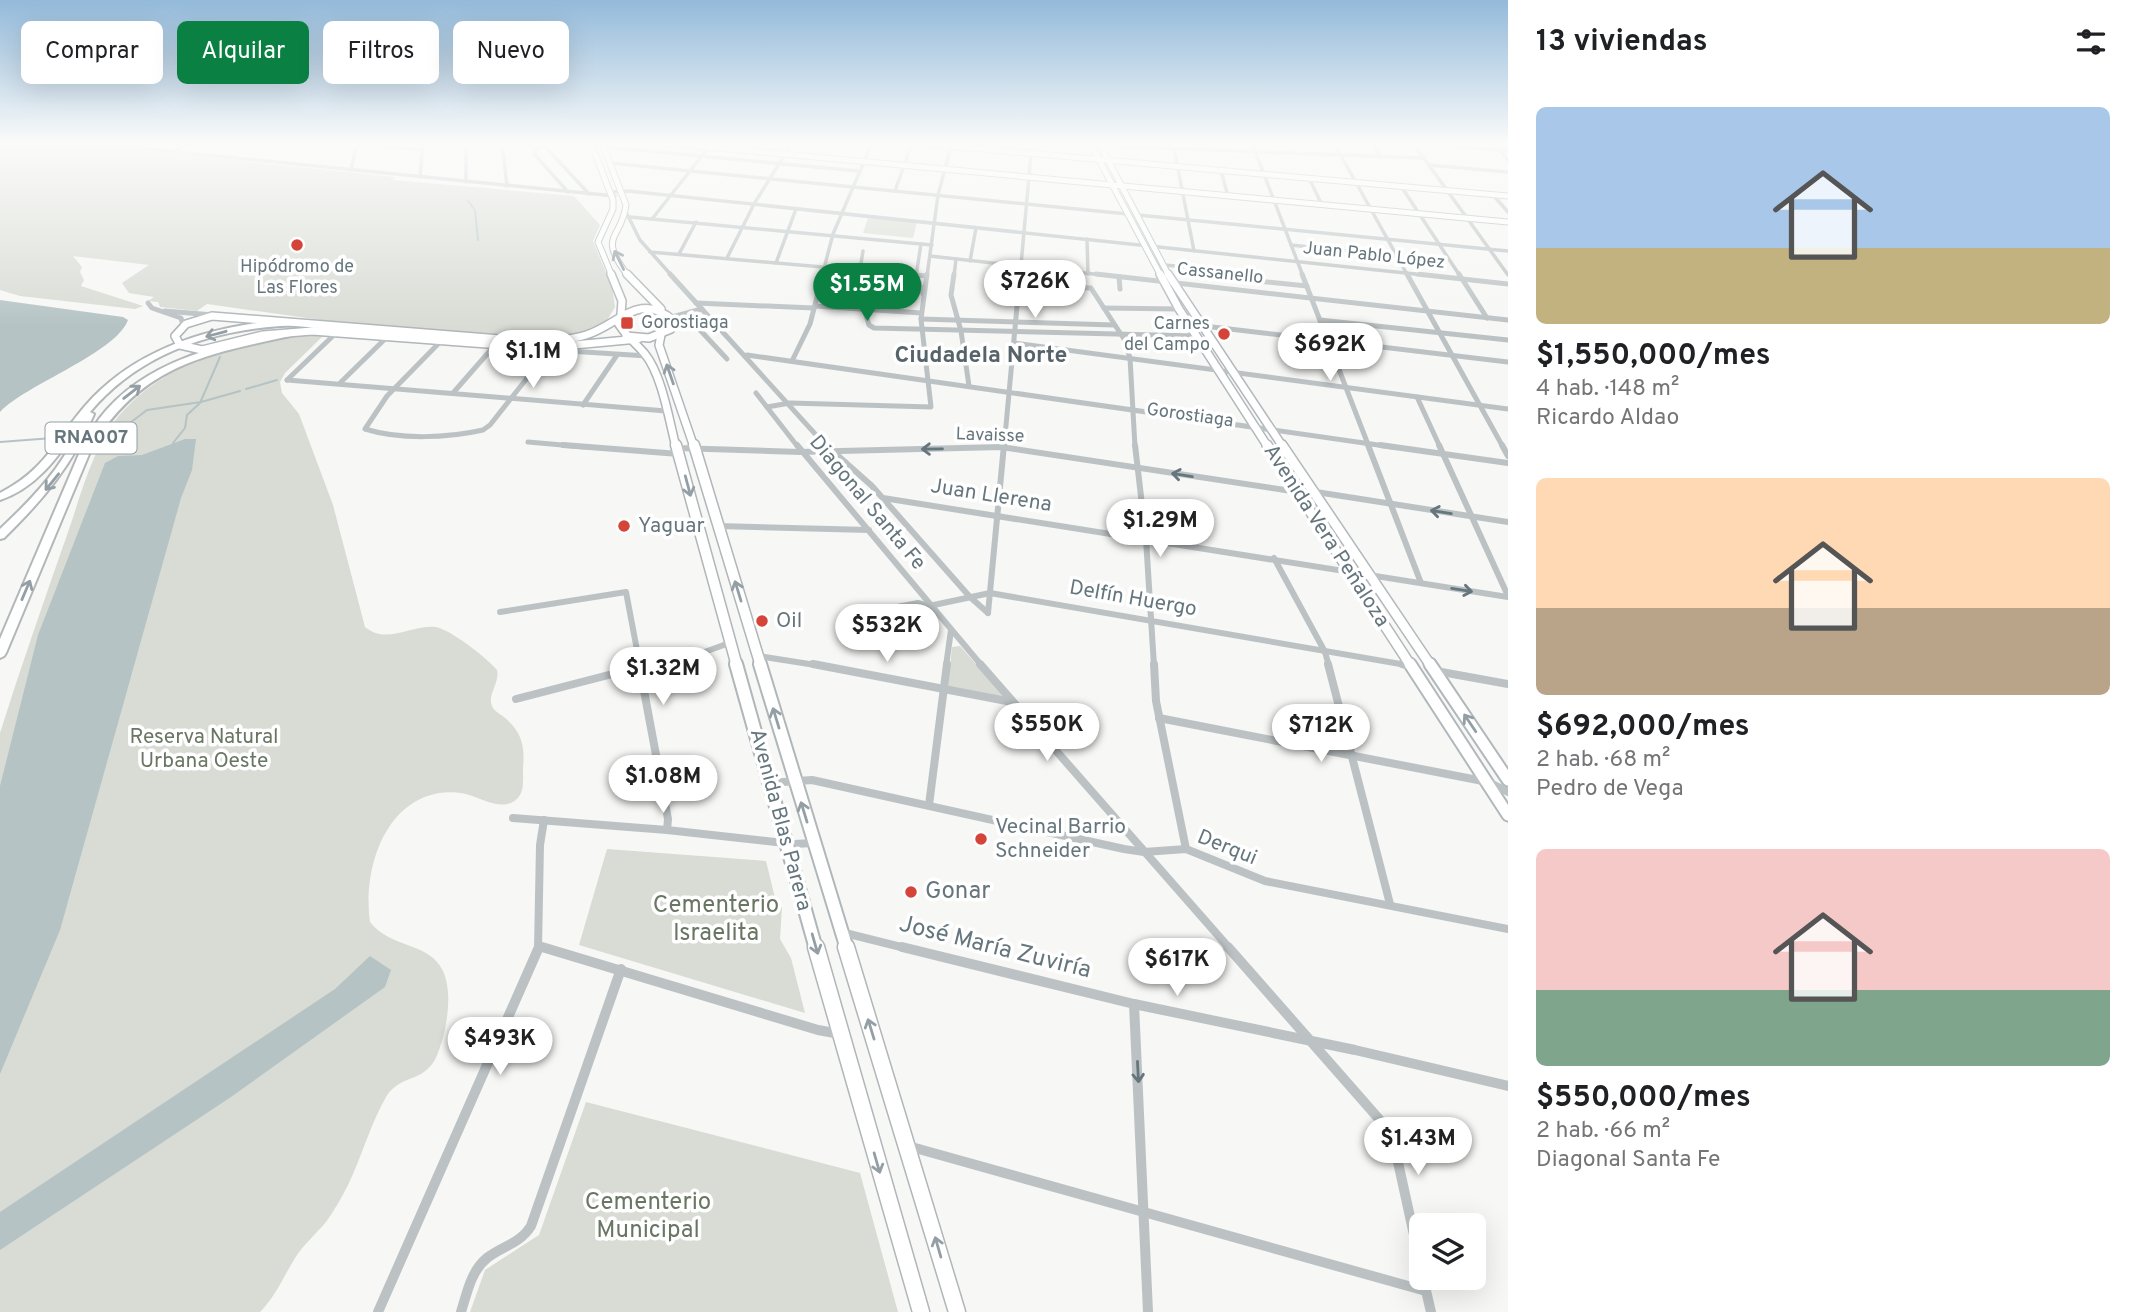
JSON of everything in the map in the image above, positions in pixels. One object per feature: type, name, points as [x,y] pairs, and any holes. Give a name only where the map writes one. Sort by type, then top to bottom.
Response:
[{"type":"highway","name":"RNA007","points":[[0,535],[34,503],[61,471],[81,436],[94,401],[127,372],[180,345],[253,325],[301,323]]},
{"type":"highway","name":"RNA007","points":[[0,653],[87,447],[107,415],[141,385],[182,363],[240,343],[292,333]]},
{"type":"highway","points":[[0,497],[26,483],[45,468],[94,401]]},
{"type":"main road","points":[[612,204],[613,209],[598,242],[622,301],[619,318],[631,339]]},
{"type":"main road","points":[[625,204],[628,214],[618,227],[612,244],[624,270],[637,289],[672,317],[671,329],[661,335],[546,348],[495,345],[458,338],[442,340],[337,332],[292,333],[253,337],[202,350],[180,345],[175,333],[183,325],[200,318],[219,316],[458,338],[559,341],[594,333],[637,308],[663,311]]},
{"type":"main road","name":"Avenida Vera Peñaloza","points":[[1123,204],[1163,282],[1196,336],[1508,815]]},
{"type":"main road","name":"Avenida Vera Peñaloza","points":[[1132,204],[1174,283],[1508,780]]},
{"type":"main road","points":[[1315,204],[1508,222]]},
{"type":"main road","name":"Avenida Blas Parera","points":[[661,335],[659,345],[694,446],[957,1312]]},
{"type":"main road","name":"Avenida Blas Parera","points":[[631,339],[647,356],[678,451],[786,844],[921,1312]]},
{"type":"street","points":[[652,219],[664,204]]},
{"type":"street","points":[[727,258],[754,204]]},
{"type":"street","name":"Juan Pablo López","points":[[756,204],[1508,284]]},
{"type":"street","points":[[792,361],[810,324],[833,234],[845,204]]},
{"type":"street","points":[[767,407],[790,403],[930,407],[921,316],[937,204]]},
{"type":"street","points":[[628,214],[649,252],[747,355],[830,451],[883,498],[970,597],[988,613],[1025,204]]},
{"type":"street","points":[[1027,204],[1128,214]]},
{"type":"street","points":[[1185,204],[1194,251]]},
{"type":"street","points":[[1276,204],[1420,583]]},
{"type":"street","points":[[1366,204],[1508,456]]},
{"type":"street","points":[[1413,204],[1487,318]]},
{"type":"street","points":[[1456,204],[1508,275]]},
{"type":"street","points":[[776,263],[796,209]]},
{"type":"street","points":[[628,214],[652,219],[932,245]]},
{"type":"street","points":[[1138,215],[1508,251]]},
{"type":"street","points":[[679,254],[696,222]]},
{"type":"street","points":[[618,227],[634,225]]},
{"type":"street","points":[[971,261],[976,228]]},
{"type":"street","points":[[1087,239],[1088,274]]},
{"type":"street","points":[[922,244],[916,275],[923,296]]},
{"type":"street","points":[[1291,245],[1395,256]]},
{"type":"street","points":[[863,251],[858,286],[869,326],[874,328],[1196,336]]},
{"type":"street","points":[[649,252],[926,276]]},
{"type":"street","name":"Cassanello","points":[[930,257],[1508,320]]},
{"type":"street","points":[[956,259],[951,295],[961,331],[970,386]]},
{"type":"street","points":[[1164,265],[1218,270]]},
{"type":"street","points":[[1119,277],[1120,289]]},
{"type":"street","points":[[1248,280],[1307,286]]},
{"type":"street","points":[[1017,286],[1091,288],[1124,339],[1130,358],[1136,468],[1146,539],[1149,619],[1159,718],[1186,849]]},
{"type":"street","points":[[148,303],[152,308],[165,311],[219,316]]},
{"type":"street","points":[[696,303],[865,310],[958,321],[1114,325]]},
{"type":"street","points":[[1104,308],[1179,309]]},
{"type":"street","points":[[672,317],[702,309]]},
{"type":"street","points":[[165,311],[180,318],[183,325]]},
{"type":"street","points":[[690,313],[700,330],[727,359]]},
{"type":"street","points":[[1320,320],[1508,340]]},
{"type":"street","points":[[1204,326],[1508,362]]},
{"type":"street","points":[[337,332],[288,380],[666,411]]},
{"type":"street","points":[[340,383],[388,336]]},
{"type":"street","points":[[442,340],[367,422],[365,429],[374,433],[470,433],[490,425],[546,354],[546,348]]},
{"type":"street","points":[[1014,343],[1508,408]]},
{"type":"street","points":[[453,393],[495,345]]},
{"type":"street","points":[[557,347],[647,356]]},
{"type":"street","points":[[583,405],[617,355]]},
{"type":"street","name":"Gorostiaga","points":[[747,355],[1508,463]]},
{"type":"street","name":"Diagonal Santa Fe","points":[[756,393],[800,452],[869,530],[929,606],[1370,1107],[1387,1131],[1396,1153],[1409,1213]]},
{"type":"street","points":[[1417,397],[1508,596]]},
{"type":"street","name":"Lavaisse","points":[[528,442],[678,451],[694,446],[800,452],[1001,447],[1298,492]]},
{"type":"street","points":[[1316,492],[1508,522]]},
{"type":"street","name":"Juan Llerena","points":[[883,498],[1508,596]]},
{"type":"street","points":[[718,526],[869,530]]},
{"type":"street","points":[[1274,558],[1325,652],[1390,904]]},
{"type":"street","points":[[500,612],[626,592],[668,819],[667,830]]},
{"type":"street","name":"Delfín Huergo","points":[[849,617],[918,603],[929,606],[990,593],[1412,666]]},
{"type":"street","points":[[929,806],[951,630]]},
{"type":"street","points":[[516,699],[641,666],[688,658],[732,642]]},
{"type":"street","points":[[758,656],[774,656],[1013,702]]},
{"type":"street","points":[[1435,671],[1508,684]]},
{"type":"street","points":[[1159,718],[1488,782],[1508,792]]},
{"type":"street","name":"Derqui","points":[[769,783],[795,779],[812,780],[1144,852],[1186,849],[1265,881],[1508,929]]},
{"type":"street","points":[[513,818],[667,830],[786,844],[814,844]]},
{"type":"street","points":[[378,1312],[457,1138],[539,946],[540,845],[544,820]]},
{"type":"street","name":"José María Zuviría","points":[[841,932],[1134,1004],[1508,1086]]},
{"type":"street","points":[[539,946],[818,1030],[841,1034]]},
{"type":"street","points":[[461,1312],[479,1266],[488,1257],[526,1236],[621,969]]},
{"type":"street","points":[[1134,1004],[1148,1312]]},
{"type":"street","points":[[908,1146],[1426,1291],[1431,1312]]},
{"type":"green space","name":"Hipódromo de Las Flores","points":[[0,204],[581,204],[600,225],[593,241],[612,287],[615,307],[606,322],[575,334],[512,336],[342,323],[207,304],[197,311],[160,307],[158,302],[148,301],[154,297],[129,293],[122,283],[149,265],[73,256],[82,267],[80,272],[84,280],[81,286],[143,306],[135,309],[20,296],[0,290]]},
{"type":"green space","points":[[868,218],[917,222],[913,238],[863,233]]},
{"type":"green space","name":"Reserva Natural Urbana Oeste","points":[[325,334],[285,373],[280,382],[282,393],[299,414],[333,505],[365,627],[373,632],[390,634],[435,627],[468,645],[497,670],[492,706],[515,728],[523,746],[523,786],[515,801],[494,804],[452,792],[419,799],[403,810],[390,825],[374,862],[370,883],[370,922],[388,937],[429,955],[443,971],[448,990],[448,1010],[439,1050],[428,1069],[399,1084],[386,1097],[338,1204],[298,1253],[275,1293],[260,1312],[0,1312],[0,733],[16,683],[96,453],[113,423],[124,410],[166,376],[217,353],[271,339]]},
{"type":"green space","points":[[960,646],[1006,698],[948,687],[952,647]]},
{"type":"green space","name":"Cementerio Israelita","points":[[607,849],[766,861],[777,906],[782,907],[780,939],[791,958],[805,1013],[579,945]]},
{"type":"green space","name":"Cementerio Municipal","points":[[586,1102],[860,1173],[898,1312],[470,1312],[485,1270],[539,1235]]},
{"type":"shaded area","points":[[0,300],[123,317],[128,320],[120,332],[106,344],[0,412]]},
{"type":"shaded area","points":[[185,439],[196,439],[192,470],[181,498],[60,930],[0,1074],[0,786],[38,635],[105,463],[118,456],[142,455]]},
{"type":"shaded area","points":[[370,956],[391,970],[385,987],[231,1097],[0,1250],[0,1212],[335,989]]},
{"type":"waterway","points":[[471,204],[475,210],[478,240]]},
{"type":"waterway","points":[[200,402],[220,357]]},
{"type":"waterway","points":[[246,389],[277,380]]},
{"type":"waterway","points":[[200,402],[240,391]]},
{"type":"waterway","points":[[113,429],[126,426],[147,410],[200,402]]},
{"type":"waterway","points":[[173,443],[185,428],[187,415],[200,402]]},
{"type":"waterway","points":[[0,442],[53,438]]},
{"type":"place","name":"Hipódromo de Las Flores","points":[[297,245]]},
{"type":"place","name":"Gorostiaga","points":[[627,323]]},
{"type":"place","name":"Carnes del Campo","points":[[1224,334]]},
{"type":"place","name":"Yaguar","points":[[624,526]]},
{"type":"place","name":"Oil","points":[[762,621]]},
{"type":"place","name":"Vecinal Barrio Schneider","points":[[981,839]]},
{"type":"place","name":"Gonar","points":[[911,892]]},
{"type":"district","name":"Ciudadela Norte","points":[[981,356]]}]
